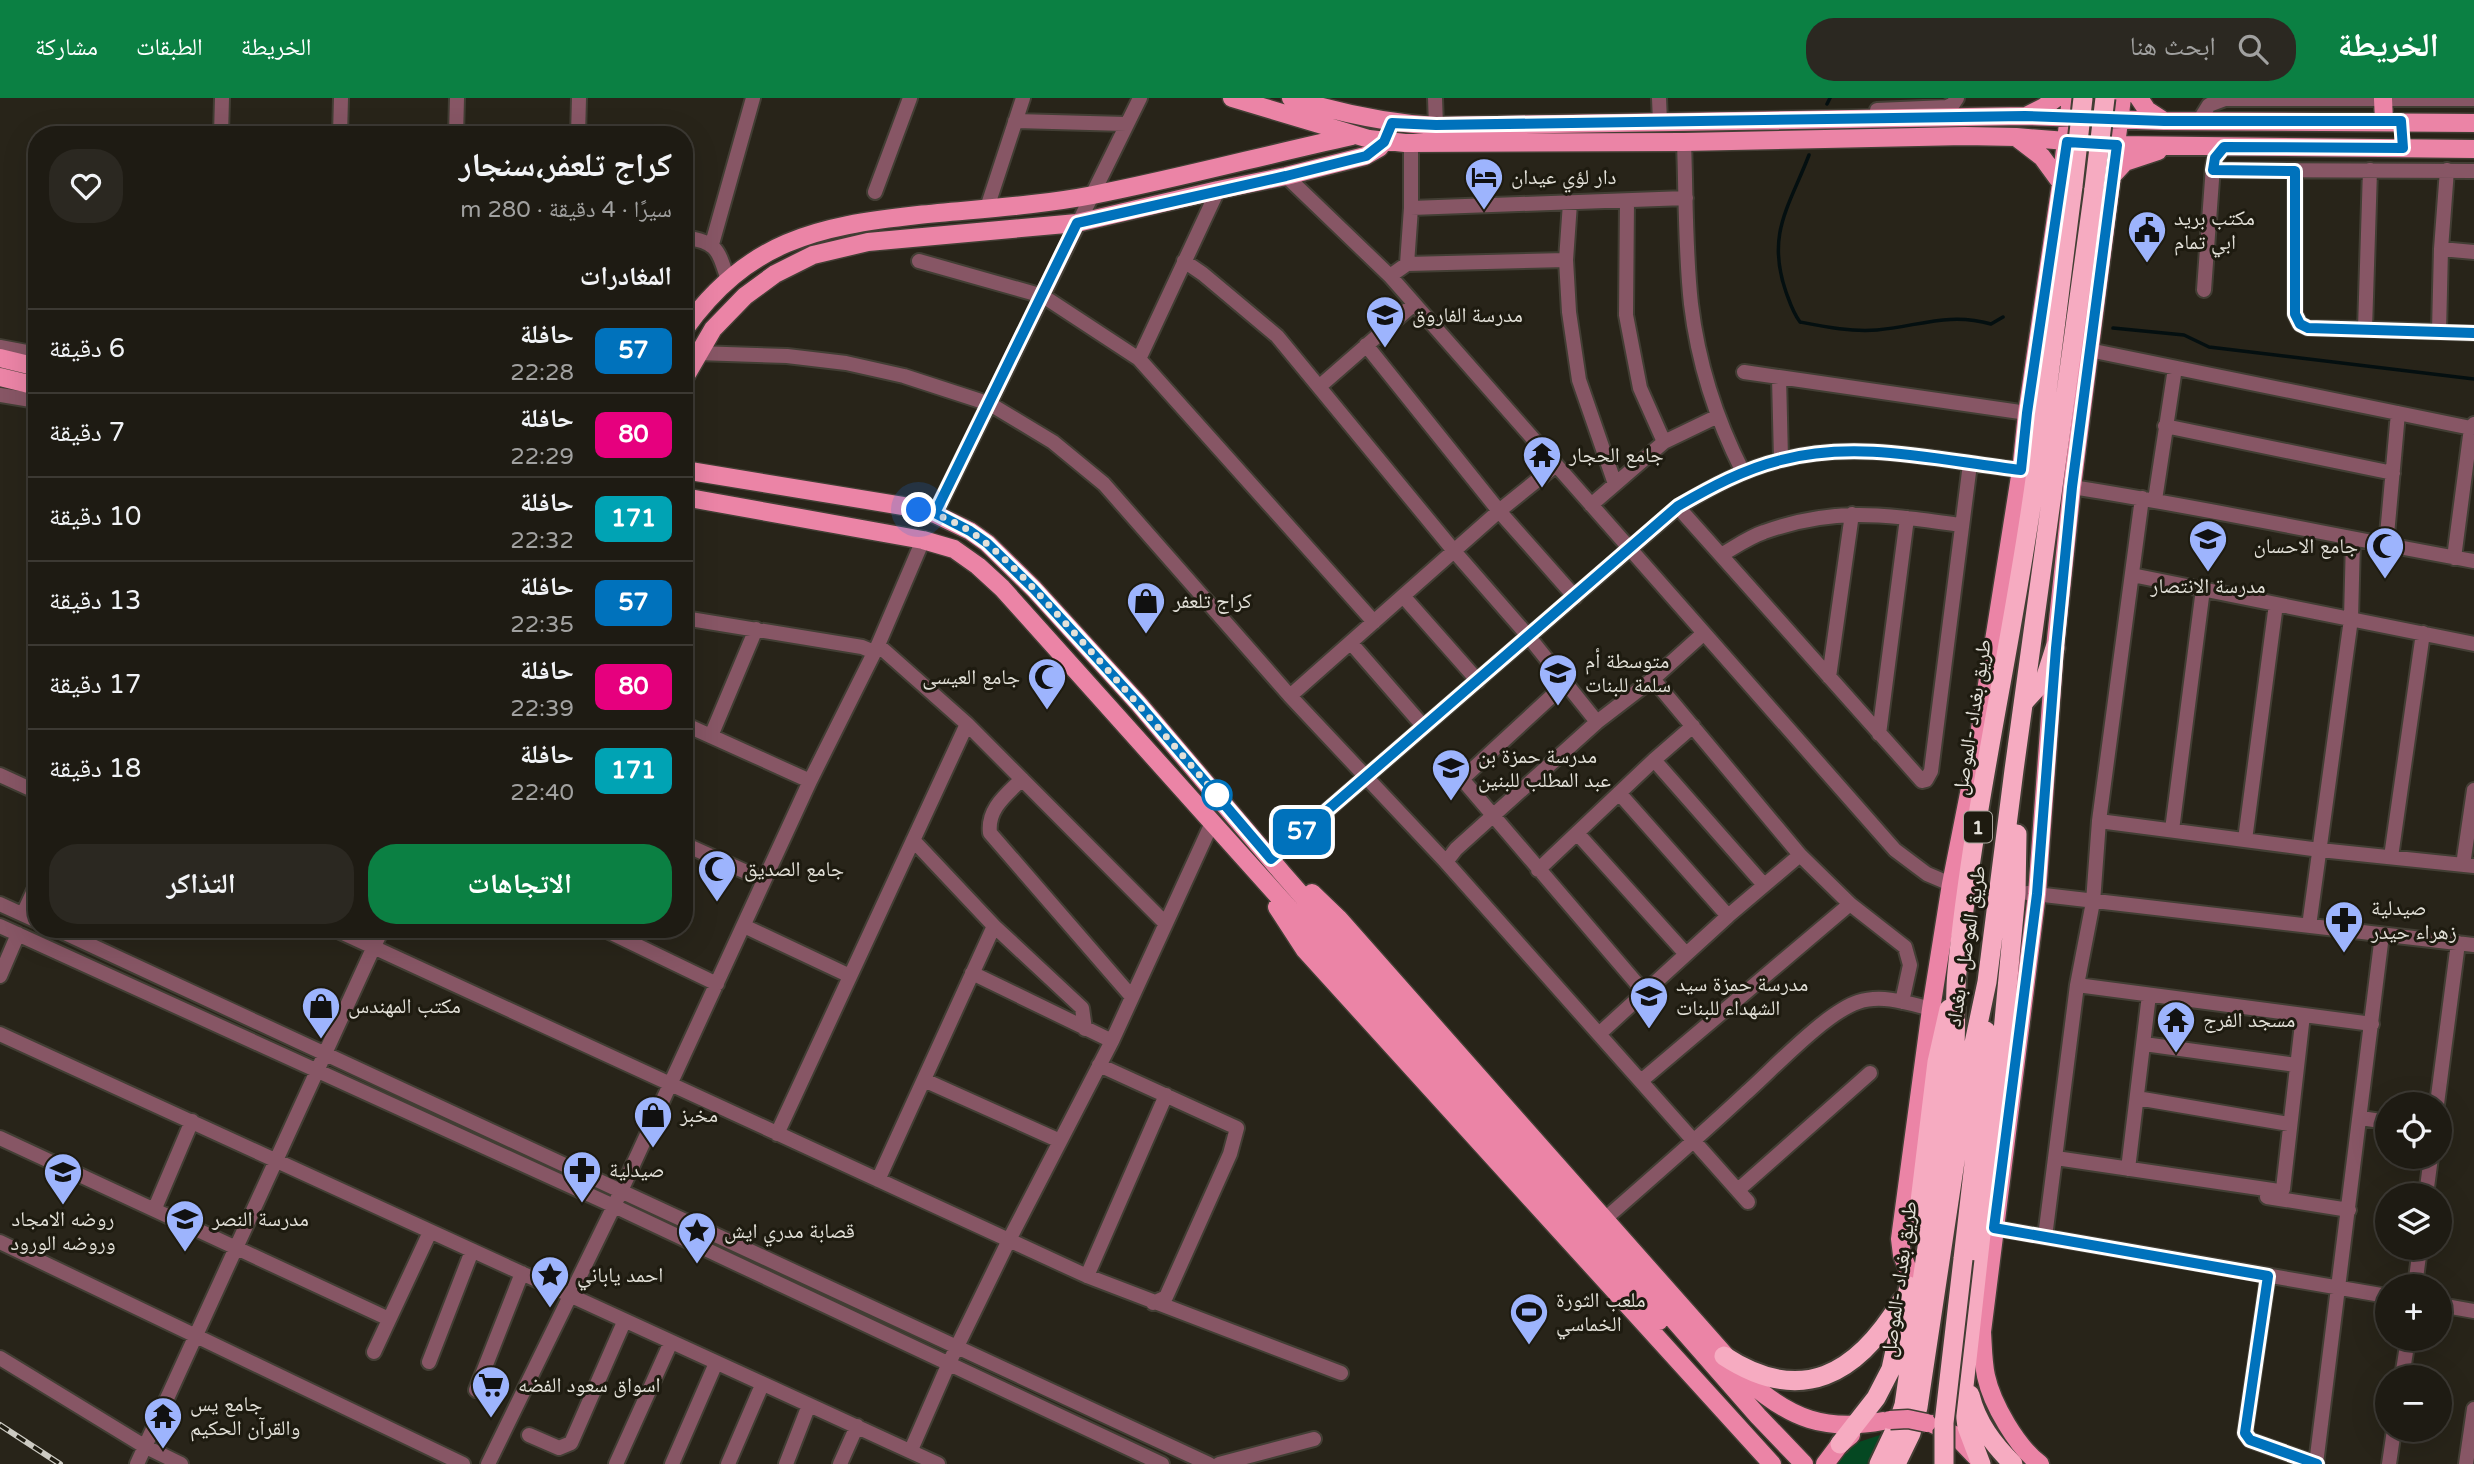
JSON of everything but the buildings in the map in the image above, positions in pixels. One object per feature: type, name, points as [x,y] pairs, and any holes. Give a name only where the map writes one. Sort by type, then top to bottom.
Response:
[{"type":"highway","name":"طريق بغداد -الموصل","points":[[1879,1464],[1898,1426],[1904,1405],[1954,1062],[1960,887],[2031,507],[2067,185],[2083,98]]},
{"type":"highway","name":"طريق الموصل - بغداد","points":[[1896,1464],[1911,1433],[1918,1407],[1970,1062],[1987,982],[2105,98]]},
{"type":"highway","points":[[2024,702],[2045,679],[2056,648]]},
{"type":"highway","points":[[1984,704],[1989,684],[2004,656]]},
{"type":"highway","points":[[1978,1458],[1964,1412],[1966,1368],[1999,1074],[2015,893],[2017,834],[2014,770]]},
{"type":"highway","points":[[1840,1444],[1875,1398],[1891,1369],[1909,1284],[1937,1062],[1957,974]]},
{"type":"highway","points":[[1944,1464],[1944,1423],[1985,1068],[1987,982]]},
{"type":"highway","points":[[1724,1356],[1743,1368],[1774,1380],[1793,1381],[1825,1375],[1853,1361],[1864,1350],[1886,1325],[1909,1284]]},
{"type":"highway","points":[[1966,1368],[1979,1421],[2013,1464]]},
{"type":"main road","points":[[1232,98],[1384,142],[1465,145],[1857,137],[2016,137],[2117,145],[2474,149]]},
{"type":"main road","points":[[1291,98],[1392,123],[1436,125],[2025,116],[2164,121],[2474,123]]},
{"type":"main road","points":[[2025,116],[2056,98]]},
{"type":"main road","points":[[1909,1284],[1900,1239],[1931,1009],[1960,887],[2027,413],[2067,185],[2071,98]]},
{"type":"main road","points":[[2040,1464],[2020,1442],[1994,1400],[1986,1377],[1982,1332],[2037,894],[2056,648],[2072,487],[2122,98]]},
{"type":"main road","points":[[2139,98],[2147,110],[2164,121]]},
{"type":"main road","points":[[2383,99],[2403,148]]},
{"type":"main road","points":[[693,318],[728,280],[762,256],[803,236],[841,225],[1090,195],[1355,135],[1362,130],[1367,118]]},
{"type":"main road","points":[[693,361],[724,316],[745,296],[775,274],[813,255],[868,242],[1077,223],[1286,176],[1366,156],[1384,142],[1392,123]]},
{"type":"main road","points":[[2016,137],[2042,157],[2067,185]]},
{"type":"main road","points":[[2113,175],[2120,166],[2130,160],[2178,146]]},
{"type":"main road","points":[[762,256],[775,274]]},
{"type":"main road","points":[[0,358],[28,365]]},
{"type":"main road","points":[[0,377],[28,384]]},
{"type":"main road","points":[[693,470],[935,513],[987,543],[1034,589],[1138,703],[1271,859],[1324,934],[1788,1464]]},
{"type":"main road","points":[[740,505],[745,478]]},
{"type":"main road","points":[[693,497],[923,540],[954,550],[978,566],[1002,588],[1268,885],[1324,934],[1804,1464]]},
{"type":"main road","points":[[1119,718],[1138,703]]},
{"type":"main road","points":[[1283,874],[1330,909],[1724,1356],[1764,1395],[1782,1407],[1822,1423],[1854,1426],[1908,1419],[1927,1423],[1956,1436],[1978,1458],[2004,1464]]},
{"type":"main road","points":[[1268,885],[1276,906],[1306,950],[1772,1464]]},
{"type":"main road","points":[[1825,1464],[1840,1444],[1860,1430],[1887,1421]]},
{"type":"street","points":[[221,126],[222,98]]},
{"type":"street","points":[[340,126],[341,98]]},
{"type":"street","points":[[456,126],[457,98]]},
{"type":"street","points":[[578,126],[579,98]]},
{"type":"street","points":[[712,244],[752,98]]},
{"type":"street","points":[[875,192],[909,98]]},
{"type":"street","points":[[987,208],[1023,98]]},
{"type":"street","points":[[935,513],[1140,98]]},
{"type":"street","points":[[1434,98],[1436,125]]},
{"type":"street","points":[[1659,98],[1660,122]]},
{"type":"street","points":[[1857,137],[1857,118],[1863,111],[1947,107],[1957,98]]},
{"type":"street","points":[[2199,121],[2209,105],[2219,100],[2474,99]]},
{"type":"street","points":[[1015,121],[1126,124]]},
{"type":"street","points":[[1684,142],[1691,303],[1704,372],[1718,416],[1743,472]]},
{"type":"street","points":[[2204,290],[2213,170],[2215,158],[2224,147]]},
{"type":"street","points":[[1407,264],[1412,208],[1411,150]]},
{"type":"street","points":[[2213,170],[2474,171]]},
{"type":"street","points":[[2365,329],[2370,170]]},
{"type":"street","points":[[2439,331],[2447,170]]},
{"type":"street","points":[[2295,171],[2295,314],[2300,324],[2308,328],[2474,333]]},
{"type":"street","points":[[1286,176],[1390,276],[1895,850],[1927,874],[1960,887]]},
{"type":"street","points":[[1139,359],[1218,190]]},
{"type":"street","points":[[1412,208],[1686,198]]},
{"type":"street","points":[[1627,201],[1626,316],[1640,388],[1664,442]]},
{"type":"street","points":[[1570,203],[1566,260],[1569,312],[1578,380],[1615,484]]},
{"type":"street","points":[[693,239],[712,244],[719,253],[728,280]]},
{"type":"street","points":[[2441,249],[2474,252]]},
{"type":"street","points":[[1390,276],[1407,264],[1566,260]]},
{"type":"street","points":[[919,261],[1043,296],[1139,359],[1374,622]]},
{"type":"street","points":[[1184,261],[1277,336],[1454,551],[1530,637],[1597,722]]},
{"type":"street","points":[[1320,386],[1414,304]]},
{"type":"street","points":[[1366,345],[1499,510],[1575,597]]},
{"type":"street","points":[[0,347],[28,352]]},
{"type":"street","points":[[2089,350],[2472,426],[2454,558]]},
{"type":"street","points":[[697,353],[757,354],[846,363],[904,376],[989,404],[1053,442],[1104,484],[1290,696],[1446,862],[1748,1202]]},
{"type":"street","points":[[2045,1237],[2077,985],[2093,902],[2099,821],[2132,575],[2175,368]]},
{"type":"street","points":[[1744,372],[2027,413]]},
{"type":"street","points":[[1779,377],[1781,459]]},
{"type":"street","points":[[0,396],[28,400]]},
{"type":"street","points":[[2386,546],[2398,413]]},
{"type":"street","points":[[1591,505],[1664,442],[1718,416]]},
{"type":"street","points":[[2165,426],[2393,473]]},
{"type":"street","points":[[1271,859],[1678,506],[1711,486],[1781,459],[1841,451],[1875,451],[2021,470]]},
{"type":"street","points":[[1678,506],[1922,781],[1926,780],[1931,771],[1970,464]]},
{"type":"street","points":[[1290,696],[1499,510],[1556,465]]},
{"type":"street","points":[[2072,487],[2474,561]]},
{"type":"street","points":[[1721,555],[1761,533],[1803,520],[1852,514],[1961,526]]},
{"type":"street","points":[[1829,677],[1852,514]]},
{"type":"street","points":[[1879,734],[1907,518]]},
{"type":"street","points":[[488,1464],[622,1190],[810,781],[876,648],[923,540]]},
{"type":"street","points":[[2309,926],[2351,619],[2353,540]]},
{"type":"street","points":[[2132,575],[2474,644]]},
{"type":"street","points":[[2172,830],[2203,589]]},
{"type":"street","points":[[1404,596],[1478,681]]},
{"type":"street","points":[[2245,840],[2276,604]]},
{"type":"street","points":[[693,619],[876,648],[967,724],[1165,923]]},
{"type":"street","points":[[711,736],[756,629]]},
{"type":"street","points":[[2391,858],[2423,633]]},
{"type":"street","points":[[1446,862],[1456,849],[1597,722],[1653,679],[1704,634]]},
{"type":"street","points":[[1351,643],[1424,727]]},
{"type":"street","points":[[1653,679],[1800,855],[1850,904],[1905,947],[1910,965],[1902,1002]]},
{"type":"street","points":[[1566,683],[1462,779],[1644,992]]},
{"type":"street","points":[[777,1134],[967,724]]},
{"type":"street","points":[[1538,870],[1693,726]]},
{"type":"street","points":[[693,728],[810,781]]},
{"type":"street","points":[[1654,760],[1764,885]]},
{"type":"street","points":[[0,775],[28,788]]},
{"type":"street","points":[[1022,779],[993,810],[989,822],[990,833],[1132,997]]},
{"type":"street","points":[[2099,821],[2320,850],[2469,866],[2474,790]]},
{"type":"street","points":[[1619,793],[1728,916]]},
{"type":"street","points":[[911,1450],[949,1363],[1009,1240],[1112,1041],[1212,823]]},
{"type":"street","points":[[1577,833],[1686,954]]},
{"type":"street","points":[[913,840],[994,926],[1082,1009],[1085,1029]]},
{"type":"street","points":[[693,848],[764,880]]},
{"type":"street","points":[[1599,1034],[1728,916],[1800,855]]},
{"type":"street","points":[[2015,893],[2474,945]]},
{"type":"street","points":[[0,904],[28,916]]},
{"type":"street","points":[[1641,1081],[1850,904]]},
{"type":"street","points":[[0,926],[614,1206],[1162,1464]]},
{"type":"street","points":[[744,926],[850,976]]},
{"type":"street","points":[[878,1180],[994,926]]},
{"type":"street","points":[[0,976],[18,934]]},
{"type":"street","points":[[2268,1276],[2245,1433],[2250,1440],[2317,1464],[2382,935]]},
{"type":"street","points":[[76,938],[1209,1464]]},
{"type":"street","points":[[354,938],[1087,1276],[1341,1374]]},
{"type":"street","points":[[136,1464],[378,938]]},
{"type":"street","points":[[622,938],[717,984]]},
{"type":"street","points":[[2439,1092],[2458,943]]},
{"type":"street","points":[[972,973],[1112,1041]]},
{"type":"street","points":[[2077,985],[2372,1024]]},
{"type":"street","points":[[2128,1169],[2149,995]]},
{"type":"street","points":[[197,1015],[205,997]]},
{"type":"street","points":[[1605,1218],[1695,1141],[1805,1039],[1842,1010],[1858,1002],[1874,999],[1931,1009]]},
{"type":"street","points":[[2056,1158],[2280,1192],[2283,1189],[2303,1015]]},
{"type":"street","points":[[0,1034],[938,1464]]},
{"type":"street","points":[[2144,1044],[2296,1065]]},
{"type":"street","points":[[1099,1065],[1237,1128],[1230,1154],[1166,1297],[1153,1303]]},
{"type":"street","points":[[1738,1190],[1870,1073]]},
{"type":"street","points":[[924,1080],[1060,1141]]},
{"type":"street","points":[[1087,1276],[1166,1096]]},
{"type":"street","points":[[2137,1098],[2289,1124]]},
{"type":"street","points":[[2361,1118],[2375,1120]]},
{"type":"street","points":[[155,1209],[192,1121]]},
{"type":"street","points":[[0,1138],[389,1319]]},
{"type":"street","points":[[2152,1178],[2349,1210]]},
{"type":"street","points":[[1994,1228],[2375,1294]]},
{"type":"street","points":[[374,1352],[430,1232]]},
{"type":"street","points":[[0,1242],[463,1464]]},
{"type":"street","points":[[429,1362],[472,1251]]},
{"type":"street","points":[[476,1390],[522,1273]]},
{"type":"street","points":[[2452,1307],[2474,1311]]},
{"type":"street","points":[[529,1435],[559,1448],[571,1443],[624,1322]]},
{"type":"street","points":[[616,1464],[671,1342]]},
{"type":"street","points":[[0,1358],[144,1446],[181,1464]]},
{"type":"street","points":[[671,1464],[716,1363]]},
{"type":"street","points":[[729,1464],[762,1385]]},
{"type":"street","points":[[786,1464],[810,1405]]},
{"type":"street","points":[[2466,1464],[2474,1409]]},
{"type":"street","points":[[841,1464],[857,1426]]},
{"type":"street","points":[[1219,1464],[1314,1439]]},
{"type":"street","points":[[2389,1464],[2392,1442]]},
{"type":"green space","points":[[1886,1433],[1867,1464],[1832,1464],[1850,1445]]},
{"type":"waterway","points":[[1827,104],[1830,98]]},
{"type":"waterway","points":[[1809,155],[1783,221],[1778,253],[1786,292],[1800,322],[1839,329],[1867,330],[1961,319],[1991,324],[2003,317]]},
{"type":"waterway","points":[[2113,328],[2184,335],[2209,347],[2474,379]]},
{"type":"railway","points":[[0,1425],[60,1464]]},
{"type":"bus line","name":"57","points":[[2317,1464],[2246,1437],[2268,1276],[1994,1228],[2037,894],[2056,648],[2072,487],[2117,145],[2067,142],[2021,470],[1875,451],[1841,451],[1781,459],[1711,486],[1678,506],[1271,859],[1138,703],[1034,589],[987,543],[935,513],[1077,223],[1366,156],[1384,142],[1392,123],[1436,125],[2025,116],[2164,121],[2401,121],[2403,148],[2224,147],[2215,158],[2213,170],[2295,171],[2295,314],[2300,324],[2308,328],[2474,333]]},
{"type":"place","name":"دار لؤي عيدان","points":[[1484,211]]},
{"type":"place","name":"مكتب بريد ابي تمام","points":[[2147,264]]},
{"type":"place","name":"مدرسة الفاروق","points":[[1385,349]]},
{"type":"place","name":"جامع الحجار","points":[[1542,489]]},
{"type":"place","name":"مدرسة الانتصار","points":[[2208,573]]},
{"type":"place","name":"جامع الاحسان","points":[[2385,580]]},
{"type":"place","name":"كراج تلعفر","points":[[1146,635]]},
{"type":"place","name":"متوسطة أم سلمة للبنات","points":[[1558,707]]},
{"type":"place","name":"جامع العيسى","points":[[1047,711]]},
{"type":"place","name":"مدرسة حمزة بن عبد المطلب للبنين","points":[[1451,802]]},
{"type":"place","name":"جامع الصديق","points":[[717,903]]},
{"type":"place","name":"صيدلية زهراء حيدر","points":[[2344,954]]},
{"type":"place","name":"مدرسة حمزة سيد الشهداء للبنات","points":[[1649,1030]]},
{"type":"place","name":"مكتب المهندس","points":[[321,1040]]},
{"type":"place","name":"مسجد الفرج","points":[[2176,1054]]},
{"type":"place","name":"مخبز","points":[[653,1149]]},
{"type":"place","name":"صيدلية","points":[[582,1204]]},
{"type":"place","name":"روضه الامجاد وروضه الورود","points":[[63,1206]]},
{"type":"place","name":"مدرسة النصر","points":[[185,1253]]},
{"type":"place","name":"قصابة مدري ايش","points":[[697,1265]]},
{"type":"place","name":"احمد ياباني","points":[[550,1309]]},
{"type":"place","name":"ملعب الثورة الخماسي","points":[[1529,1346]]},
{"type":"place","name":"اسواق سعود الفضه","points":[[491,1419]]},
{"type":"place","name":"جامع يس والقرآن الحكيم","points":[[163,1450]]},
{"type":"route","points":[[919,510],[935,513],[987,543],[1034,589],[1221,800],[1217,795]]}]
